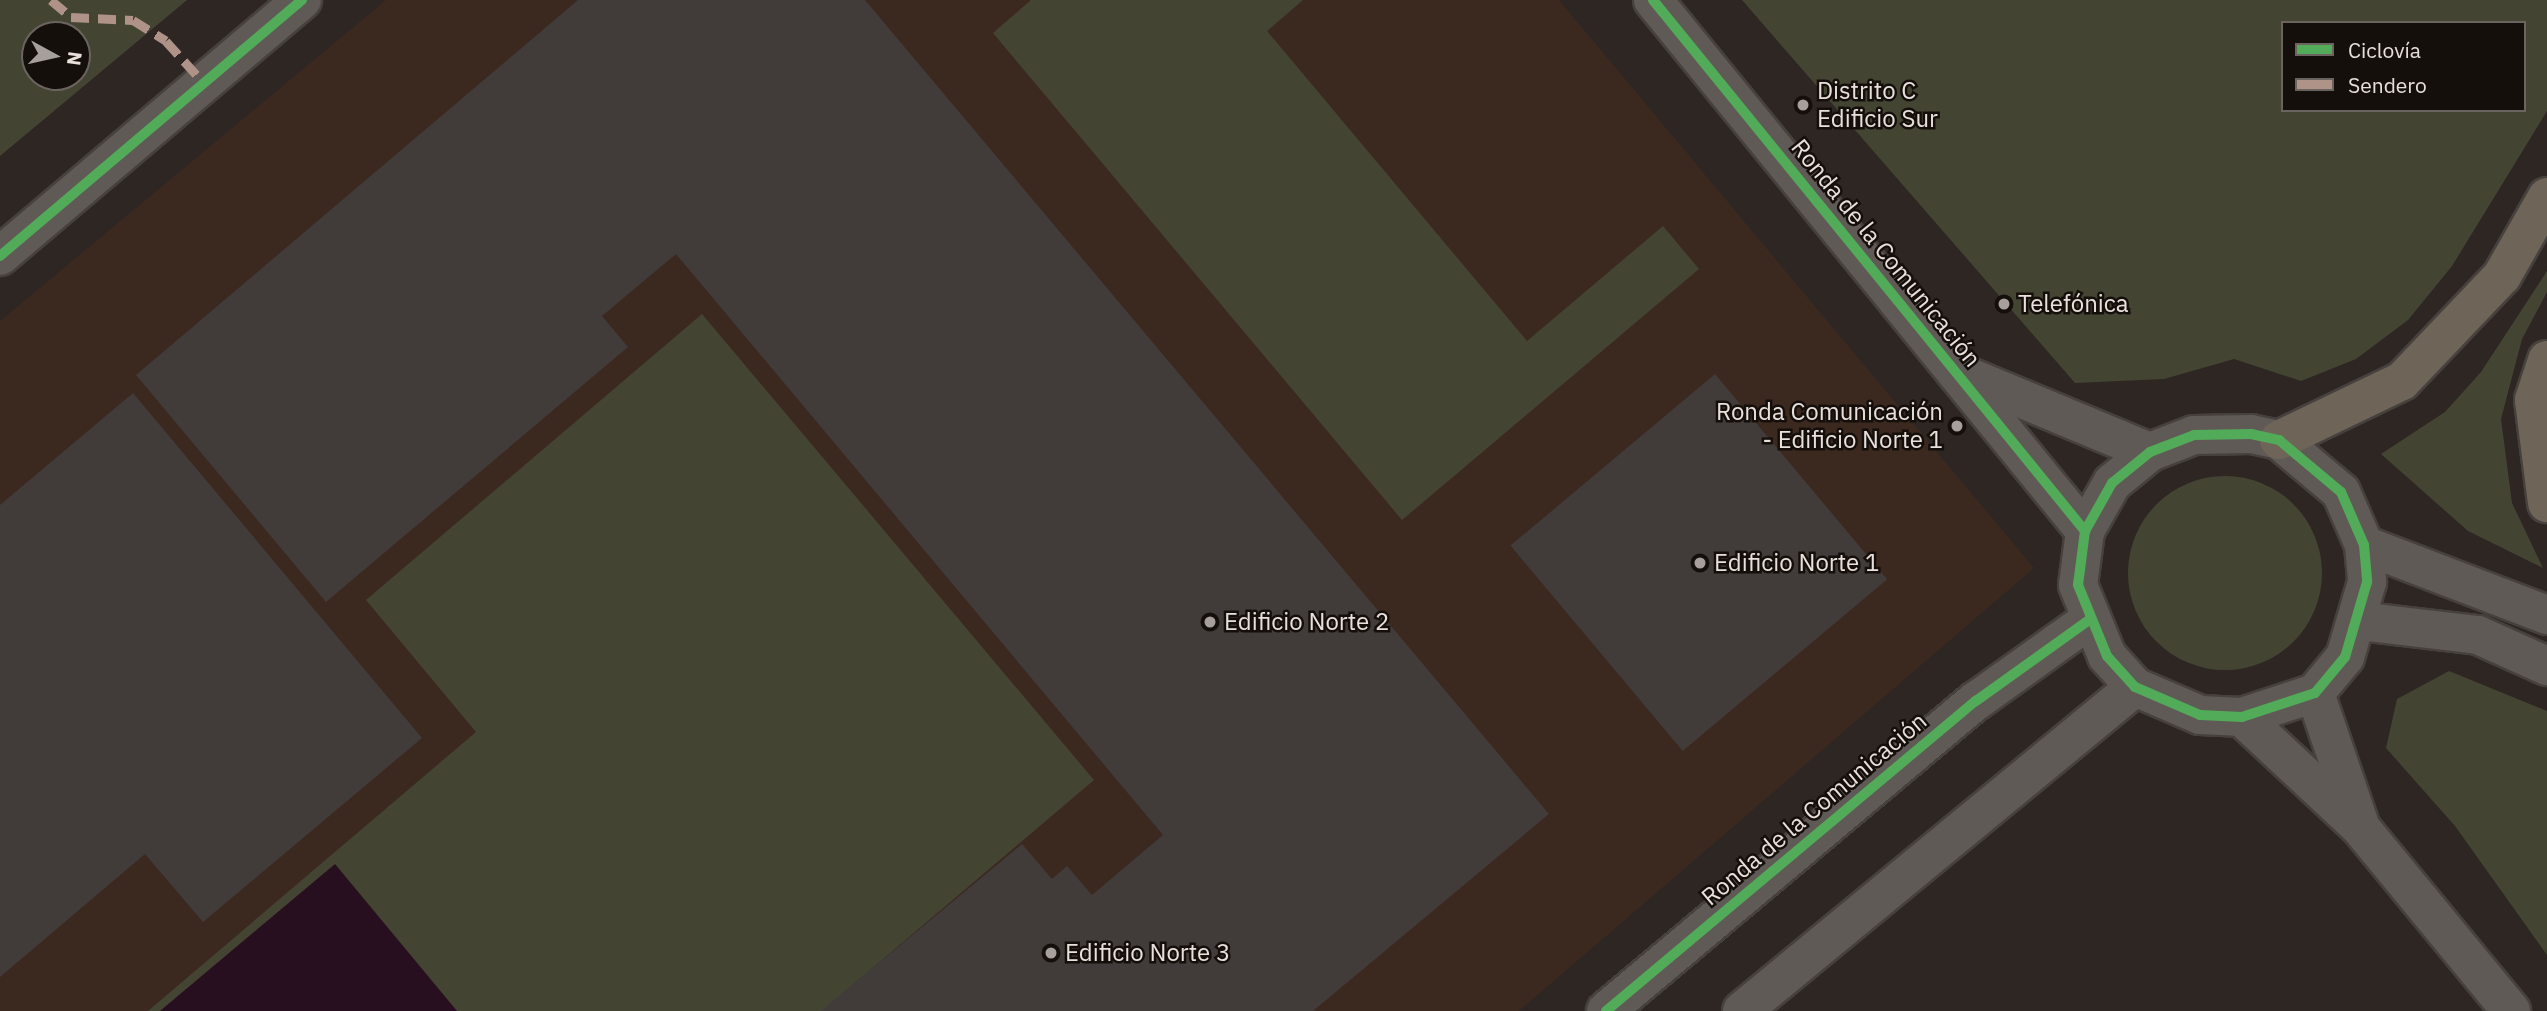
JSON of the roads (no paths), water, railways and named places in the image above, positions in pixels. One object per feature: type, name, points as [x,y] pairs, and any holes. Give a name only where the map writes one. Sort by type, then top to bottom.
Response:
[{"type":"highway","points":[[2279,440],[2402,381],[2502,276],[2547,197]]},
{"type":"highway","points":[[2547,360],[2534,400],[2547,503]]},
{"type":"street","points":[[0,256],[302,0]]},
{"type":"street","name":"Ronda de la Comunicación","points":[[1653,0],[2085,531]]},
{"type":"street","points":[[1952,370],[2150,452]]},
{"type":"street","points":[[2194,435],[2279,440],[2341,492],[2364,545],[2359,621],[2345,657],[2315,693],[2242,717],[2200,715],[2135,687],[2107,656],[2088,620],[2078,585],[2085,531],[2112,483],[2150,452],[2194,435]]},
{"type":"street","points":[[2364,545],[2547,615]]},
{"type":"street","name":"Ronda de la Comunicación","points":[[1606,1011],[1976,701],[2088,620]]},
{"type":"street","points":[[2359,621],[2478,635],[2547,666]]},
{"type":"street","points":[[1742,1011],[2135,687]]},
{"type":"street","points":[[2315,693],[2360,827]]},
{"type":"street","points":[[2242,717],[2360,827],[2511,1011]]},
{"type":"place","name":"Distrito C Edificio Sur","points":[[1803,105]]},
{"type":"place","name":"Telefónica","points":[[2004,304]]},
{"type":"place","name":"Ronda Comunicación - Edificio Norte 1","points":[[1957,426]]},
{"type":"place","name":"Edificio Norte 1","points":[[1700,563]]},
{"type":"place","name":"Edificio Norte 2","points":[[1210,622]]},
{"type":"place","name":"Edificio Norte 3","points":[[1051,953]]}]
